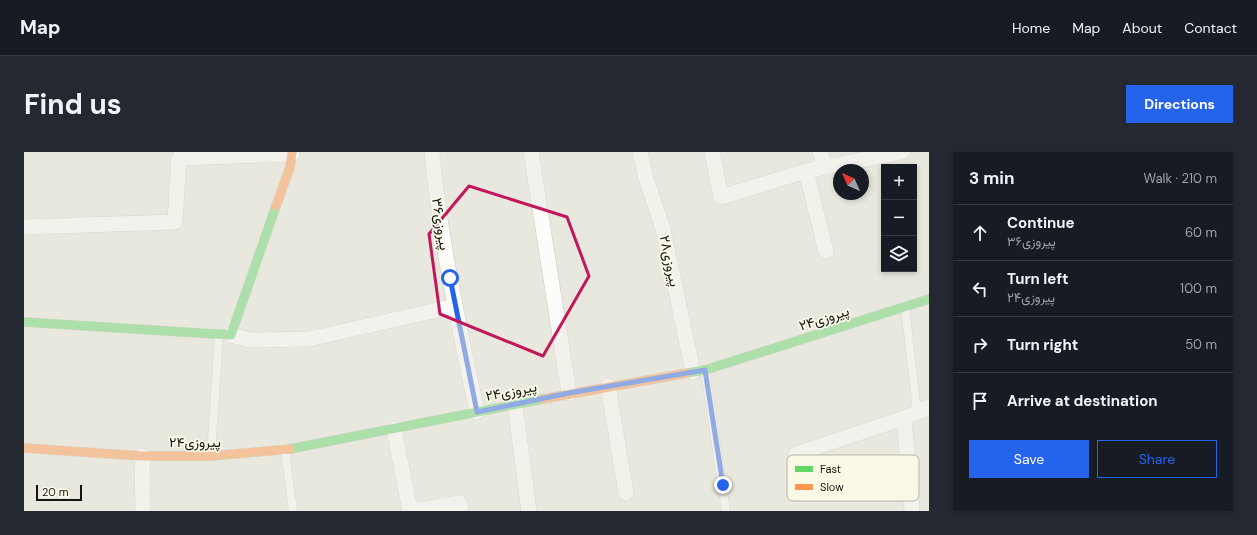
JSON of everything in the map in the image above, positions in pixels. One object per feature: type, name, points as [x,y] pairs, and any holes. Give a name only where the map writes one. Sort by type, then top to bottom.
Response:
[{"type":"street","name":"پیروزی۳۶","points":[[432,152],[436,195],[455,306],[477,412]]},
{"type":"street","points":[[531,152],[569,393]]},
{"type":"street","name":"پیروزی۲۸","points":[[640,152],[646,178],[663,229],[699,371]]},
{"type":"street","points":[[712,152],[721,197],[806,171],[902,152]]},
{"type":"street","points":[[820,152],[825,167]]},
{"type":"street","points":[[24,227],[175,222],[179,155],[292,153],[290,167],[225,335]]},
{"type":"street","points":[[806,171],[826,252]]},
{"type":"street","name":"پیروزی۲۴","points":[[24,448],[142,456],[211,456],[285,450],[477,412],[515,406],[569,393],[699,371],[929,299]]},
{"type":"street","points":[[24,322],[225,335],[250,340],[309,339],[455,306]]},
{"type":"street","points":[[608,386],[626,493]]},
{"type":"street","points":[[515,406],[529,511]]},
{"type":"street","points":[[796,454],[917,412],[915,455]]},
{"type":"street","points":[[394,429],[410,511],[460,503],[461,511]]},
{"type":"street","points":[[142,456],[143,511]]},
{"type":"street","points":[[912,511],[913,501]]},
{"type":"lane","points":[[905,307],[917,412]]},
{"type":"lane","points":[[211,456],[225,335]]},
{"type":"lane","points":[[699,371],[726,511]]},
{"type":"lane","points":[[285,450],[293,511]]},
{"type":"highlighted area","points":[[469,186],[567,217],[589,276],[543,356],[440,314],[429,234]]},
{"type":"traffic: fast","points":[[24,322],[231,335],[276,206]]},
{"type":"traffic: fast","points":[[687,373],[705,370],[929,299]]},
{"type":"traffic: fast","points":[[290,449],[543,399]]},
{"type":"traffic: slow","points":[[276,206],[290,167],[292,152]]},
{"type":"traffic: slow","points":[[543,399],[687,373]]},
{"type":"traffic: slow","points":[[24,448],[142,456],[211,456],[290,449]]},
{"type":"route","points":[[450,278],[477,412],[515,406],[569,393],[705,370],[723,485]]}]
